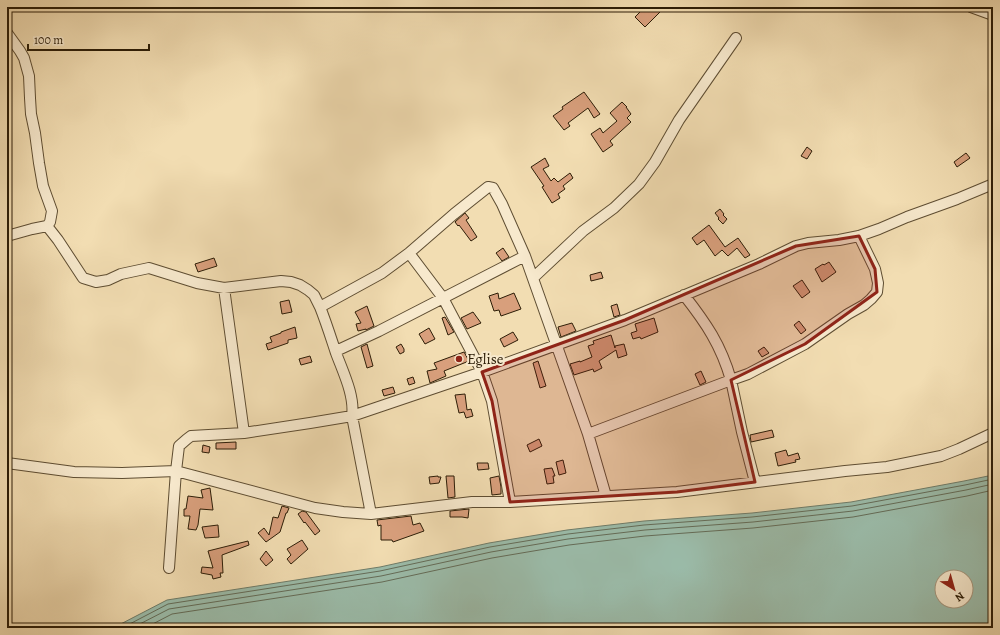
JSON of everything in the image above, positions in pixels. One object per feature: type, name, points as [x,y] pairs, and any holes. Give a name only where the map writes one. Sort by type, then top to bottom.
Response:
[{"type":"street","points":[[971,7],[993,15]]},
{"type":"street","points":[[7,32],[24,58],[29,76],[31,114],[39,163],[52,211],[50,222],[47,226],[7,236]]},
{"type":"street","points":[[533,278],[583,231],[614,208],[639,184],[655,162],[679,120],[736,38]]},
{"type":"street","points":[[169,568],[179,446],[191,436],[244,433],[352,416],[482,372],[625,320],[759,264],[796,246],[859,236],[907,217],[957,200],[993,184]]},
{"type":"street","points":[[320,306],[382,273],[409,253],[488,187],[493,188],[500,200],[525,256],[588,434],[606,496]]},
{"type":"street","points":[[47,226],[83,278],[96,282],[108,280],[121,274],[149,268],[197,283],[224,288],[281,281],[291,282],[300,285],[314,295],[320,306],[348,385],[352,403],[352,416],[371,514]]},
{"type":"street","points":[[588,434],[748,374],[805,344],[848,314],[864,305],[877,292],[878,283],[875,269],[859,236]]},
{"type":"street","points":[[409,253],[443,298],[482,372],[492,401],[510,502]]},
{"type":"street","points":[[336,351],[379,331],[525,256]]},
{"type":"street","points":[[224,288],[244,433]]},
{"type":"street","points":[[684,295],[700,315],[716,340],[728,368],[755,482]]},
{"type":"street","points":[[7,463],[74,472],[122,473],[176,471],[315,508],[371,514],[472,502],[510,502],[676,492],[887,467],[941,456],[993,433]]},
{"type":"highlighted area","points":[[859,236],[875,269],[877,292],[805,344],[731,380],[755,482],[677,492],[510,502],[492,401],[482,372],[625,320],[796,246]]},
{"type":"water","points":[[993,475],[993,628],[113,628],[167,600],[380,567],[489,543],[567,530],[644,521],[752,513],[851,502]]},
{"type":"building","points":[[645,7],[665,7],[645,27],[635,17]]},
{"type":"building","points":[[584,92],[600,114],[594,118],[588,108],[568,123],[570,126],[564,130],[553,116],[563,109],[562,107]]},
{"type":"building","points":[[622,102],[631,114],[627,118],[631,122],[610,141],[613,145],[603,152],[591,134],[600,128],[603,133],[617,121],[610,113]]},
{"type":"building","points":[[807,147],[812,151],[807,159],[801,156]]},
{"type":"building","points":[[966,153],[970,158],[957,167],[954,162]]},
{"type":"building","points":[[545,158],[549,166],[543,169],[551,181],[554,178],[558,182],[570,173],[573,178],[563,186],[565,189],[558,194],[560,198],[552,203],[542,187],[544,186],[531,167]]},
{"type":"building","points":[[720,209],[727,219],[723,224],[715,213]]},
{"type":"building","points":[[465,213],[469,218],[466,220],[477,237],[471,241],[455,222]]},
{"type":"building","points":[[709,225],[725,247],[738,238],[750,255],[745,258],[737,248],[728,256],[722,250],[715,256],[704,240],[697,245],[692,238]]},
{"type":"building","points":[[503,248],[509,257],[502,261],[496,253]]},
{"type":"building","points":[[214,258],[217,266],[198,272],[195,264]]},
{"type":"building","points":[[829,262],[836,272],[822,282],[815,269]]},
{"type":"building","points":[[601,272],[603,278],[591,281],[590,275]]},
{"type":"building","points":[[802,280],[810,292],[802,298],[793,286]]},
{"type":"building","points":[[498,293],[499,299],[514,293],[521,309],[501,316],[499,310],[494,311],[489,296]]},
{"type":"building","points":[[289,300],[292,312],[282,314],[280,302]]},
{"type":"building","points":[[617,304],[620,315],[614,317],[611,306]]},
{"type":"building","points":[[367,306],[374,326],[366,330],[358,331],[356,324],[361,323],[355,312]]},
{"type":"building","points":[[473,312],[481,323],[467,329],[461,318]]},
{"type":"building","points":[[445,317],[454,332],[448,335],[442,318]]},
{"type":"building","points":[[654,318],[658,332],[641,339],[640,337],[633,339],[631,333],[637,331],[635,324]]},
{"type":"building","points":[[799,321],[806,330],[801,334],[794,325]]},
{"type":"building","points":[[572,323],[576,331],[561,337],[558,327]]},
{"type":"building","points":[[295,327],[297,338],[288,340],[288,343],[268,350],[266,344],[272,342],[270,337]]},
{"type":"building","points":[[429,328],[435,339],[425,344],[419,334]]},
{"type":"building","points":[[513,332],[518,340],[504,347],[500,339]]},
{"type":"building","points":[[611,335],[615,348],[615,346],[624,344],[627,355],[618,358],[616,350],[599,361],[602,368],[594,372],[593,369],[574,375],[570,364],[592,357],[588,346],[594,344],[593,341]]},
{"type":"building","points":[[367,344],[373,366],[367,368],[361,347]]},
{"type":"building","points":[[401,344],[404,352],[400,354],[396,347]]},
{"type":"building","points":[[764,347],[769,353],[762,357],[758,351]]},
{"type":"building","points":[[464,352],[469,361],[444,371],[446,376],[430,383],[427,371],[437,369],[434,363]]},
{"type":"building","points":[[310,356],[312,362],[301,365],[299,359]]},
{"type":"building","points":[[538,361],[546,386],[540,388],[533,363]]},
{"type":"building","points":[[701,371],[706,382],[700,385],[695,374]]},
{"type":"building","points":[[413,377],[415,383],[409,385],[407,379]]},
{"type":"building","points":[[393,387],[395,393],[384,396],[382,390]]},
{"type":"building","points":[[465,394],[467,410],[471,409],[473,416],[466,418],[464,412],[459,413],[455,395]]},
{"type":"building","points":[[772,430],[774,437],[751,442],[750,435]]},
{"type":"building","points":[[539,439],[542,446],[530,452],[527,445]]},
{"type":"building","points":[[236,442],[236,449],[216,449],[216,443]]},
{"type":"building","points":[[203,445],[210,447],[209,453],[202,452]]},
{"type":"building","points":[[786,450],[788,456],[798,453],[800,459],[795,460],[796,462],[778,466],[775,453]]},
{"type":"building","points":[[563,460],[566,473],[559,475],[556,462]]},
{"type":"building","points":[[477,463],[488,463],[489,469],[478,470]]},
{"type":"building","points":[[552,468],[555,476],[553,476],[554,483],[547,484],[544,469]]},
{"type":"building","points":[[446,476],[454,476],[455,497],[448,498]]},
{"type":"building","points":[[499,476],[501,494],[492,495],[490,478]]},
{"type":"building","points":[[429,477],[441,477],[439,483],[430,484]]},
{"type":"building","points":[[210,488],[213,510],[200,509],[196,530],[188,529],[190,516],[184,516],[184,509],[186,509],[188,496],[203,498],[201,490]]},
{"type":"building","points":[[282,506],[289,508],[280,532],[266,542],[258,533],[264,528],[269,535],[273,517],[278,518]]},
{"type":"building","points":[[469,509],[468,518],[450,517],[450,511]]},
{"type":"building","points":[[302,511],[306,512],[320,531],[315,535],[298,514]]},
{"type":"building","points":[[411,516],[413,525],[420,523],[424,531],[393,542],[392,540],[381,540],[381,525],[378,526],[377,520]]},
{"type":"building","points":[[218,525],[219,537],[205,538],[202,527]]},
{"type":"building","points":[[302,540],[308,549],[291,564],[287,559],[291,555],[287,549]]},
{"type":"building","points":[[248,541],[249,545],[222,555],[223,573],[220,573],[221,577],[213,579],[212,575],[201,573],[202,567],[213,568],[208,551]]},
{"type":"building","points":[[266,551],[273,560],[266,566],[260,559]]},
{"type":"place","name":"Eglise","points":[[459,359]]}]
